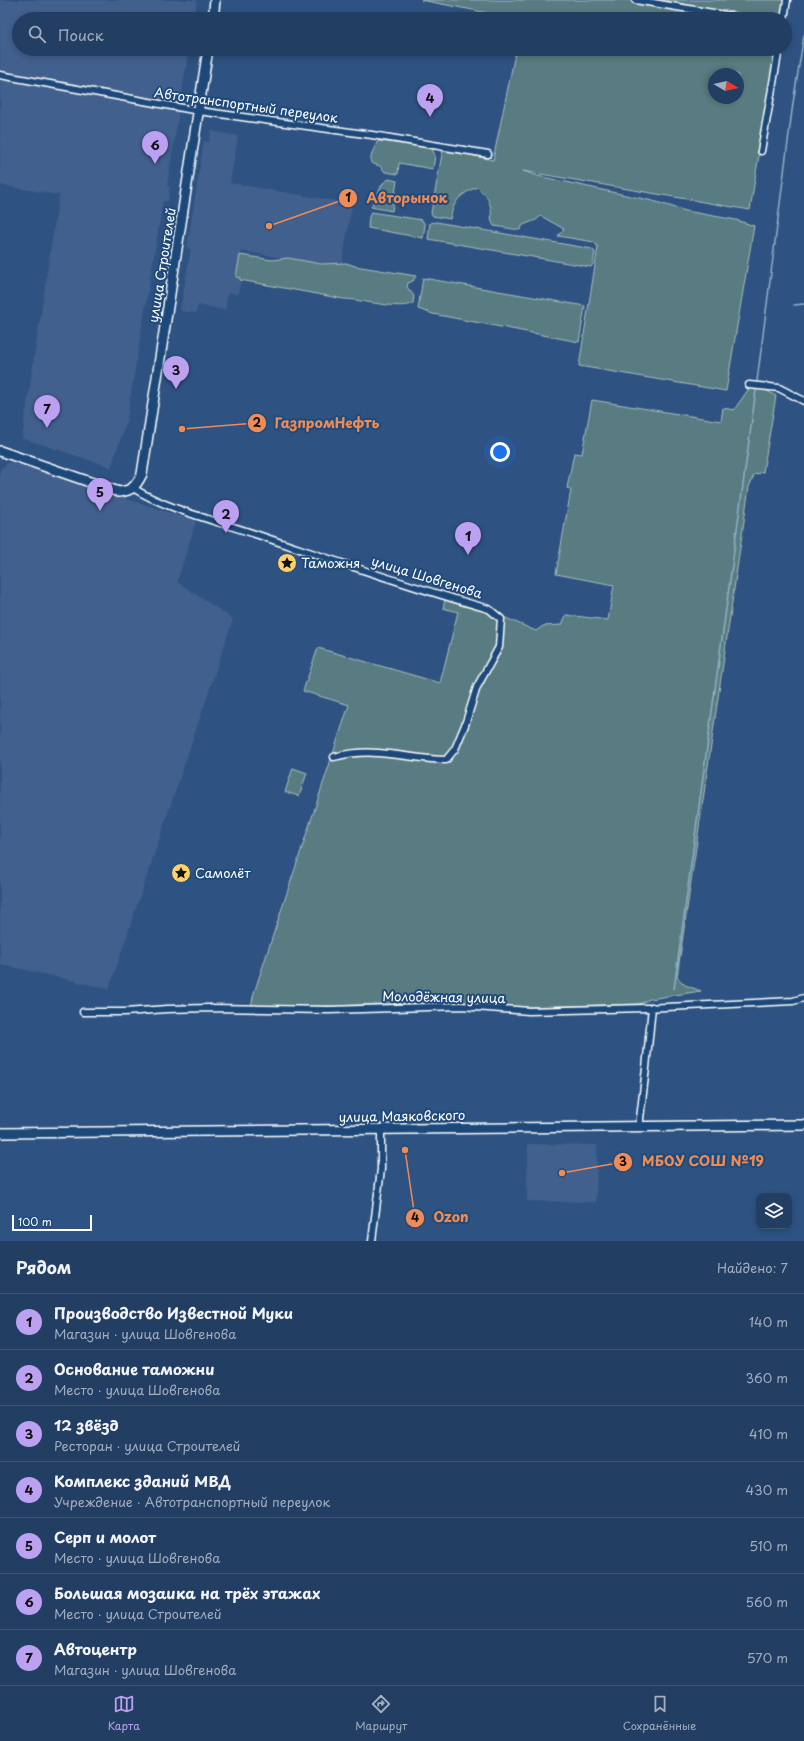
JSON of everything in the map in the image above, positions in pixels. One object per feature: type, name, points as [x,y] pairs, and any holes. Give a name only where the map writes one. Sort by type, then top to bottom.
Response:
[{"type":"street","points":[[213,12],[215,0]]},
{"type":"street","points":[[635,0],[706,12]]},
{"type":"street","points":[[785,12],[787,0]]},
{"type":"street","name":"улица Строителей","points":[[135,486],[142,474],[207,56]]},
{"type":"street","points":[[761,151],[778,56]]},
{"type":"street","name":"Автотранспортный переулок","points":[[0,75],[198,111],[372,135],[488,154]]},
{"type":"street","points":[[749,384],[779,388],[804,401]]},
{"type":"street","points":[[0,451],[119,492],[128,491],[135,486]]},
{"type":"street","name":"улица Шовгенова","points":[[135,486],[149,498],[385,578],[489,609],[500,619],[499,647],[477,687],[465,725],[455,749],[446,760],[417,758],[401,754],[379,752],[348,753],[334,757]]},
{"type":"street","name":"Молодёжная улица","points":[[83,1012],[188,1009],[328,1010],[446,1006],[529,1011],[793,1001],[804,998]]},
{"type":"street","points":[[639,1127],[652,1007]]},
{"type":"street","name":"улица Маяковского","points":[[0,1133],[302,1131],[804,1124]]},
{"type":"street","points":[[372,1241],[381,1169],[381,1129]]},
{"type":"shaded area","points":[[0,0],[197,0],[195,12],[12,12],[12,56],[188,56],[167,186],[170,187],[168,201],[163,201],[126,423],[111,467],[22,438],[59,195],[0,185]]},
{"type":"shaded area","points":[[211,131],[238,136],[230,183],[352,204],[342,264],[321,264],[241,251],[236,277],[241,278],[238,294],[228,293],[225,310],[198,305],[196,313],[180,311],[191,249],[187,248],[204,141],[209,142]]},
{"type":"shaded area","points":[[10,462],[196,521],[177,582],[233,619],[109,989],[0,964],[0,469]]},
{"type":"shaded area","points":[[528,1144],[597,1145],[596,1202],[527,1201]]},
{"type":"green space","points":[[421,0],[784,0],[782,12],[483,12]]},
{"type":"green space","points":[[515,56],[775,56],[750,210],[523,171],[538,176],[653,201],[686,211],[736,220],[754,226],[726,391],[579,366],[598,247],[594,242],[558,236],[564,229],[541,216],[536,220],[523,225],[520,230],[494,226],[489,202],[485,195],[477,187],[458,199],[453,208],[450,219],[433,216],[431,213],[443,149],[493,160]]},
{"type":"green space","points":[[378,141],[432,148],[435,156],[433,169],[399,163],[398,174],[385,172],[380,166],[371,163],[372,154]]},
{"type":"green space","points":[[389,179],[397,181],[392,211],[371,207],[383,183]]},
{"type":"green space","points":[[371,212],[422,220],[425,225],[423,238],[368,228]]},
{"type":"green space","points":[[436,222],[592,249],[595,252],[593,264],[591,267],[428,239],[430,223]]},
{"type":"green space","points":[[240,255],[272,260],[288,258],[321,264],[346,263],[355,266],[416,276],[413,281],[408,283],[407,287],[414,296],[413,303],[400,306],[380,304],[240,280],[240,278],[236,277]]},
{"type":"green space","points":[[423,278],[585,306],[579,342],[433,314],[418,309]]},
{"type":"green space","points":[[750,387],[764,389],[776,396],[763,472],[754,475],[749,487],[677,977],[685,985],[701,991],[650,999],[639,1004],[521,1007],[406,1003],[330,1006],[251,1006],[349,705],[303,691],[318,648],[440,683],[458,612],[443,608],[445,600],[492,612],[536,631],[543,626],[562,625],[566,615],[608,620],[614,585],[556,574],[571,490],[567,488],[574,453],[582,454],[592,400],[721,421],[723,408],[734,410]]},
{"type":"green space","points":[[293,768],[307,773],[299,796],[285,792]]},
{"type":"waterway","points":[[757,381],[793,103],[804,35]]},
{"type":"waterway","points":[[794,305],[804,304]]},
{"type":"waterway","points":[[674,989],[756,390]]},
{"type":"place","name":"Комплекс зданий МВД","points":[[430,117]]},
{"type":"place","name":"Большая мозаика на трёх этажах","points":[[155,164]]},
{"type":"place","name":"Авторынок","points":[[269,226]]},
{"type":"place","name":"12 звёзд","points":[[176,389]]},
{"type":"place","name":"Автоцентр","points":[[47,428]]},
{"type":"place","name":"ГазпромНефть","points":[[182,429]]},
{"type":"place","name":"Серп и молот","points":[[100,511]]},
{"type":"place","name":"Основание таможни","points":[[226,533]]},
{"type":"place","name":"Производство Известной Муки","points":[[468,555]]},
{"type":"place","name":"Таможня","points":[[287,563]]},
{"type":"place","name":"Самолёт","points":[[181,873]]},
{"type":"place","name":"Ozon","points":[[405,1150]]},
{"type":"place","name":"МБОУ СОШ №19","points":[[562,1173]]}]
